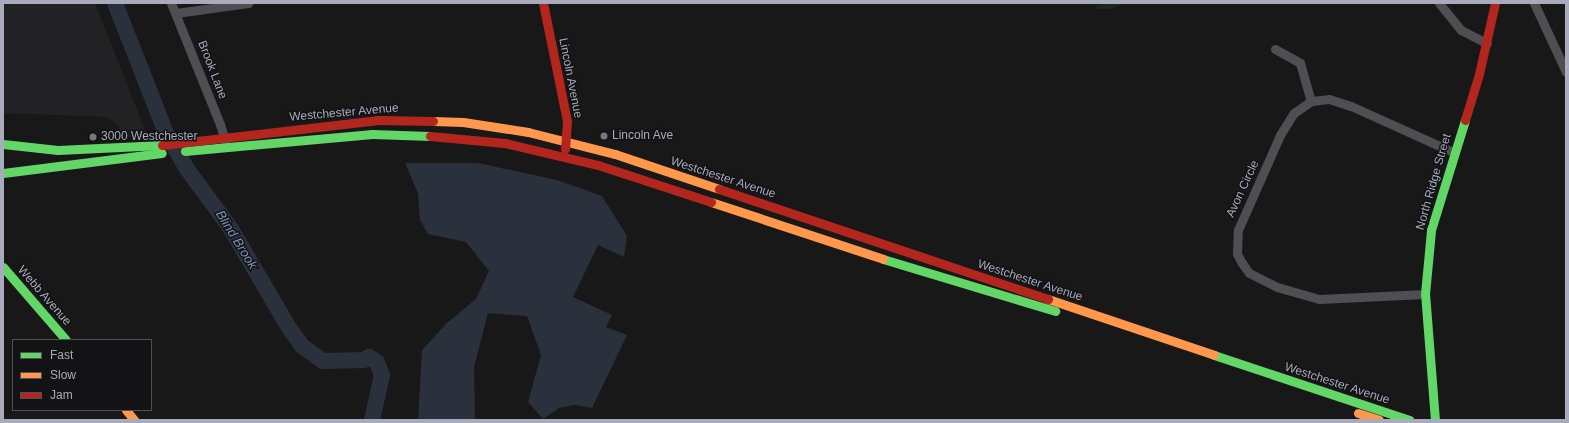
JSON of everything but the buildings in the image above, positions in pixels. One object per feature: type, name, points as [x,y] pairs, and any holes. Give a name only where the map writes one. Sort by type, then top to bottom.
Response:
[{"type":"main road","name":"Lincoln Avenue","points":[[543,3],[567,121],[564,157]]},
{"type":"main road","name":"North Ridge Street","points":[[1435,420],[1426,335],[1425,294],[1430,230],[1455,153],[1487,43],[1495,3]]},
{"type":"main road","name":"Westchester Avenue","points":[[3,173],[158,150],[187,142],[346,123],[412,120],[479,124],[566,140],[615,154],[1409,420]]},
{"type":"main road","name":"Westchester Avenue","points":[[3,144],[74,150],[193,150],[339,136],[392,134],[487,141],[598,165],[864,253],[1104,327],[1379,420]]},
{"type":"main road","name":"Webb Avenue","points":[[3,267],[65,339]]},
{"type":"main road","points":[[127,411],[134,420]]},
{"type":"street","name":"Brook Lane","points":[[171,3],[224,138],[226,147]]},
{"type":"street","points":[[176,13],[248,3]]},
{"type":"street","points":[[1440,3],[1461,30],[1487,43]]},
{"type":"street","points":[[1534,3],[1566,72]]},
{"type":"street","points":[[1275,49],[1300,63],[1311,101],[1329,99],[1351,106],[1455,153]]},
{"type":"street","name":"Avon Circle","points":[[1311,101],[1294,113],[1280,135],[1243,217],[1236,240],[1237,254],[1242,263],[1249,273],[1259,279],[1301,295],[1319,298],[1425,294]]},
{"type":"shaded area","points":[[3,3],[95,3],[147,135],[120,138],[119,126],[107,117],[3,113]]},
{"type":"shaded area","points":[[1122,3],[1113,9],[1096,9],[1097,5]]},
{"type":"shaded area","points":[[405,163],[478,163],[557,180],[602,196],[627,236],[624,257],[598,245],[573,297],[612,315],[606,327],[627,335],[592,408],[575,405],[559,408],[543,419],[528,402],[541,355],[527,316],[488,313],[474,367],[475,420],[418,420],[422,350],[447,323],[476,299],[489,271],[466,242],[428,234],[420,220],[418,193]]},
{"type":"waterway","name":"Blind Brook","points":[[115,3],[166,133],[187,169],[231,229],[289,328],[302,346],[323,361],[364,360],[369,357],[377,362],[382,375],[372,420]]},
{"type":"traffic: fast","points":[[1435,420],[1425,294],[1431,230],[1465,120]]},
{"type":"traffic: fast","points":[[185,151],[372,134],[430,136]]},
{"type":"traffic: fast","points":[[3,144],[58,150],[162,145]]},
{"type":"traffic: fast","points":[[3,173],[162,153]]},
{"type":"traffic: fast","points":[[883,259],[1055,311]]},
{"type":"traffic: fast","points":[[3,267],[65,339]]},
{"type":"traffic: fast","points":[[1214,355],[1409,420]]},
{"type":"traffic: slow","points":[[433,121],[463,122],[528,132],[615,154],[719,189]]},
{"type":"traffic: slow","points":[[711,202],[883,259]]},
{"type":"traffic: slow","points":[[1048,299],[1214,355]]},
{"type":"traffic: slow","points":[[127,411],[134,420]]},
{"type":"traffic: slow","points":[[1358,413],[1379,420]]},
{"type":"traffic: jam","points":[[543,3],[567,121],[565,149]]},
{"type":"traffic: jam","points":[[1465,120],[1479,74],[1495,3]]},
{"type":"traffic: jam","points":[[162,145],[379,120],[433,121]]},
{"type":"traffic: jam","points":[[430,136],[505,143],[598,165],[711,202]]},
{"type":"traffic: jam","points":[[719,189],[1048,299]]},
{"type":"place","name":"Lincoln Ave","points":[[604,136]]},
{"type":"place","name":"3000 Westchester","points":[[93,137]]}]
